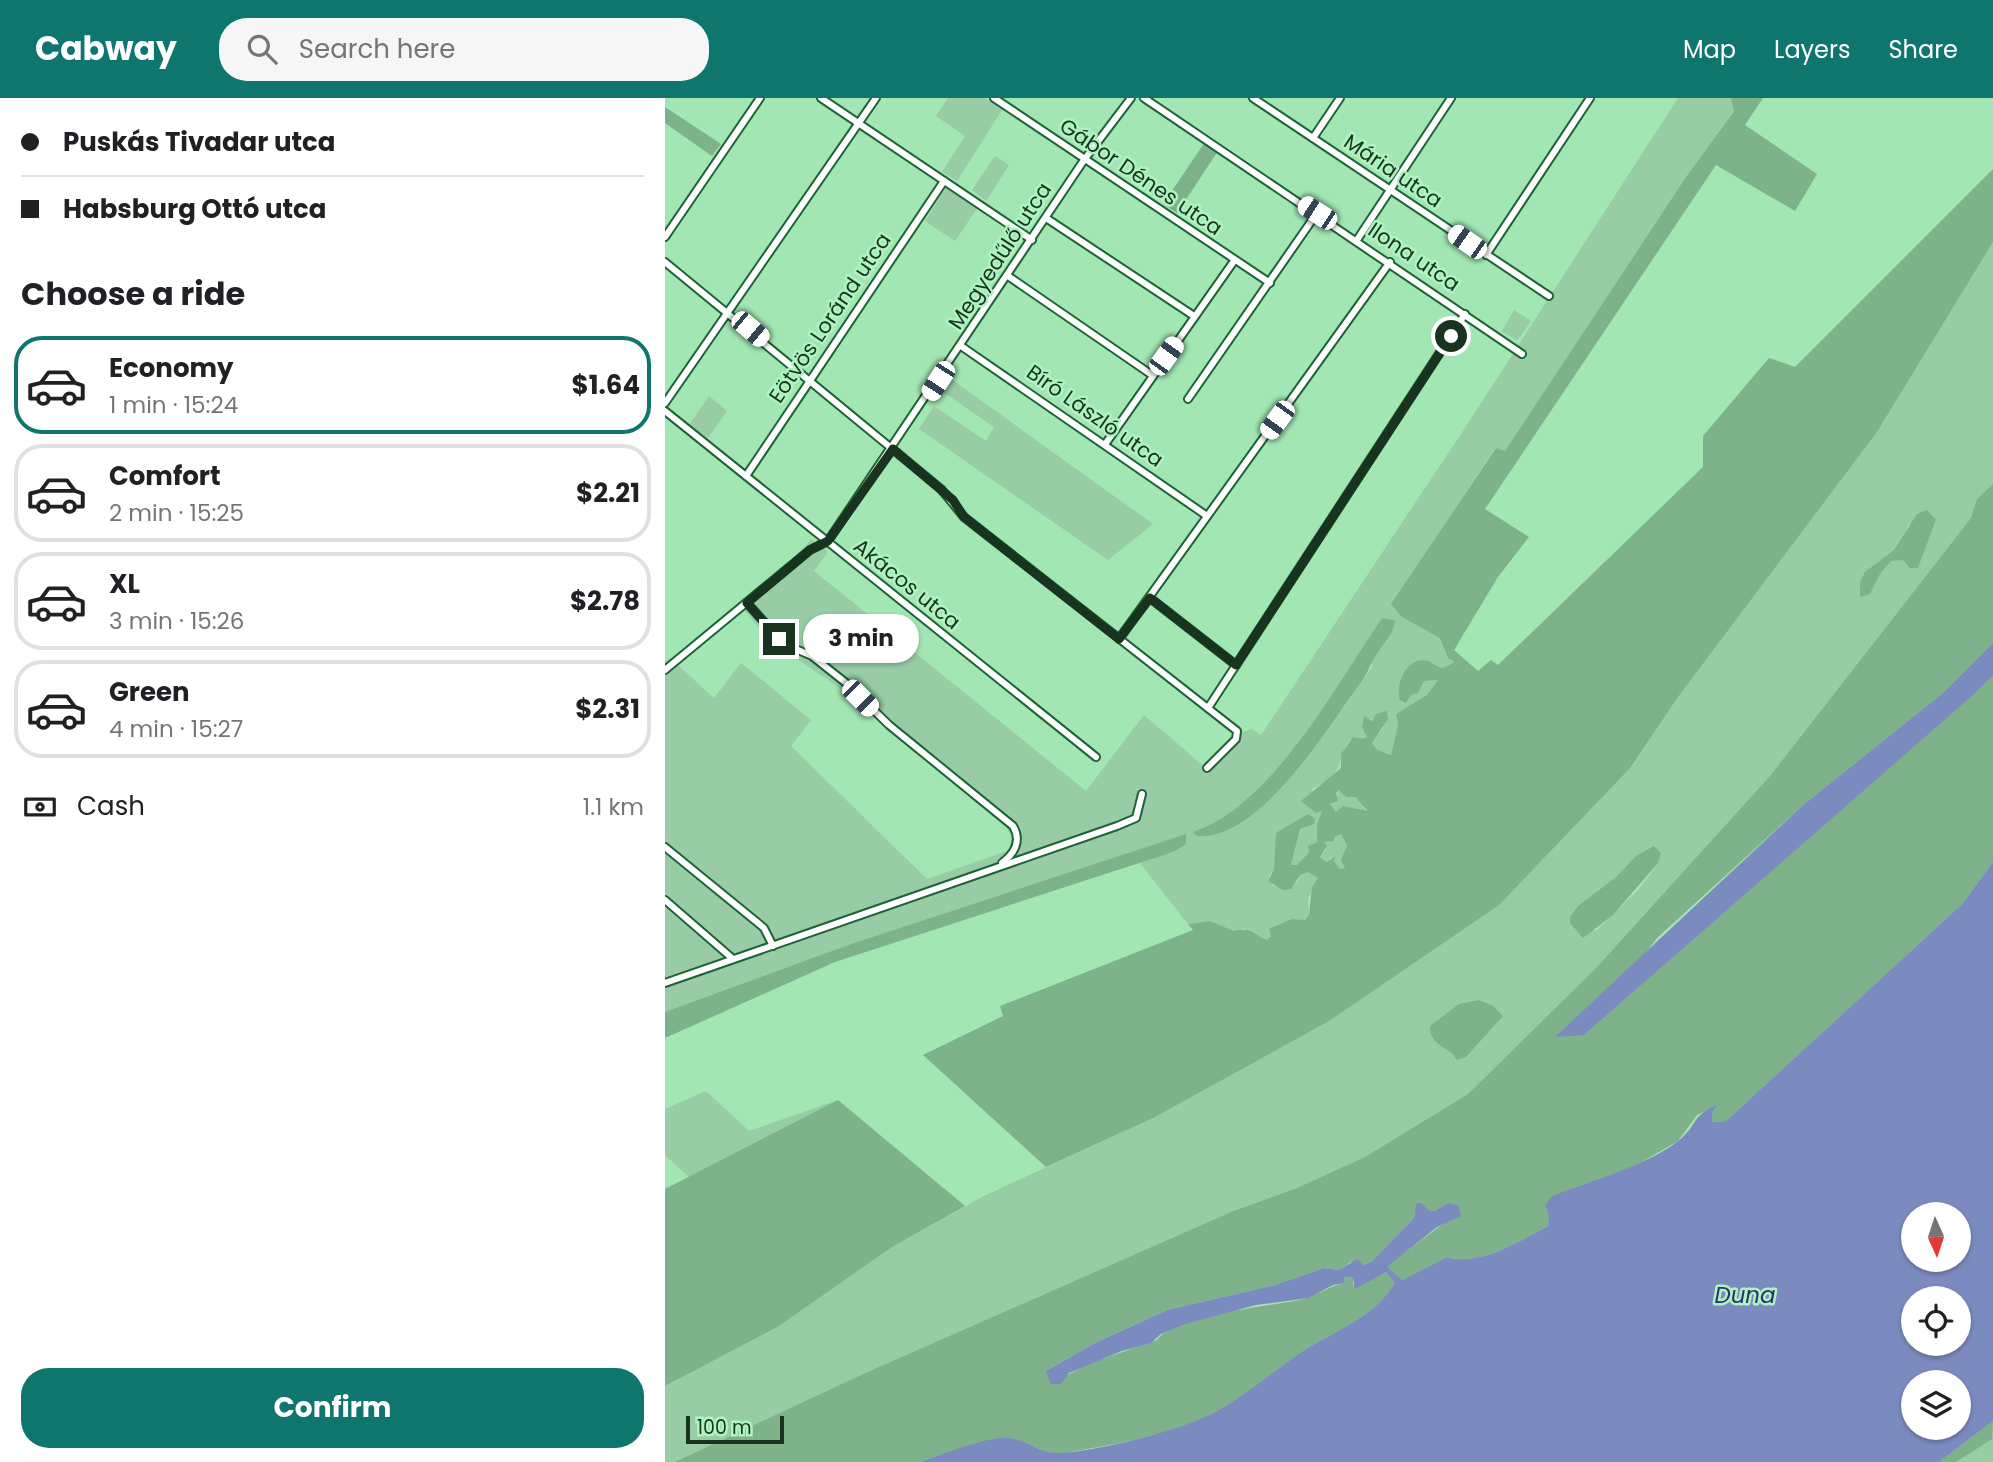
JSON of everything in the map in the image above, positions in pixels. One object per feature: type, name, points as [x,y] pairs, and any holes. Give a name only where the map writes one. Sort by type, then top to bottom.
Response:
[{"type":"street","points":[[665,237],[760,98]]},
{"type":"street","points":[[821,98],[1032,240]]},
{"type":"street","points":[[665,403],[730,313],[876,98]]},
{"type":"street","name":"Gábor Dénes utca","points":[[994,98],[1270,283]]},
{"type":"street","name":"Megyedűlő utca","points":[[665,670],[810,550],[828,541],[893,449],[1084,160],[1132,98]]},
{"type":"street","name":"Ilona utca","points":[[1144,98],[1390,262],[1522,354]]},
{"type":"street","name":"Mária utca","points":[[1253,98],[1549,296]]},
{"type":"street","points":[[1266,106],[1271,98]]},
{"type":"street","points":[[1313,138],[1340,98]]},
{"type":"street","points":[[1357,240],[1451,98]]},
{"type":"street","points":[[1486,256],[1590,98]]},
{"type":"street","name":"Eötvös Loránd utca","points":[[746,476],[944,181]]},
{"type":"street","points":[[1188,399],[1317,213]]},
{"type":"street","points":[[1046,218],[1195,316]]},
{"type":"street","points":[[1105,443],[1234,261]]},
{"type":"street","points":[[665,262],[953,500],[964,517],[1237,731],[1236,739],[1207,768]]},
{"type":"street","points":[[1119,639],[1390,262]]},
{"type":"street","points":[[1008,276],[1152,375]]},
{"type":"street","points":[[1208,708],[1465,314]]},
{"type":"street","name":"Bíró László utca","points":[[961,346],[1207,516]]},
{"type":"street","name":"Akácos utca","points":[[665,411],[828,541],[867,576],[1096,757]]},
{"type":"street","points":[[1150,598],[1236,665]]},
{"type":"street","points":[[747,603],[784,644],[812,656],[888,726],[1013,826],[1017,840],[1013,853],[994,869]]},
{"type":"street","points":[[665,983],[1136,818],[1142,794]]},
{"type":"street","points":[[665,847],[764,928],[773,946]]},
{"type":"street","points":[[665,900],[733,959]]},
{"type":"green space","points":[[948,98],[985,98],[1002,110],[957,181],[942,172],[965,136],[936,116]]},
{"type":"green space","points":[[1678,98],[1731,98],[1734,110],[1686,177],[1505,451],[1495,448],[1392,604],[1402,617],[1441,638],[1446,654],[1455,662],[1443,668],[1435,667],[1402,685],[1400,691],[1411,695],[1418,693],[1424,681],[1438,680],[1427,696],[1396,714],[1398,725],[1391,755],[1376,749],[1372,743],[1384,727],[1375,718],[1369,720],[1367,737],[1363,740],[1353,737],[1343,752],[1336,771],[1323,783],[1311,789],[1322,811],[1317,824],[1317,842],[1297,865],[1291,865],[1300,829],[1312,825],[1308,814],[1275,859],[1274,869],[1268,877],[1273,886],[1297,883],[1300,875],[1309,871],[1318,878],[1308,899],[1309,915],[1305,920],[1292,919],[1269,930],[1271,936],[1267,940],[1244,928],[1234,931],[1210,921],[1188,924],[1139,862],[1173,852],[1186,834],[851,944],[665,1012],[665,662],[670,658],[714,698],[741,663],[811,720],[791,746],[927,879],[1010,850],[1012,837],[1003,822],[896,735],[865,705],[769,640],[739,604],[800,552],[811,539],[828,552],[814,571],[1086,791],[1144,715],[1207,769],[1240,733],[1252,729],[1261,735],[1465,428]],"holes":[[[1382,618],[1395,620],[1389,639],[1373,658],[1372,667],[1319,743],[1272,798],[1247,819],[1221,832],[1197,836],[1194,832],[1222,818],[1249,797],[1275,771],[1323,708]]]},
{"type":"green space","points":[[1731,98],[1763,98],[1745,125],[1817,174],[1795,211],[1716,165],[1485,509],[1529,537],[1498,577],[1454,650],[1478,671],[1491,660],[1498,665],[1703,467],[1703,436],[1769,358],[1795,367],[1993,169],[1993,242],[1877,432],[1678,697],[1632,766],[1499,905],[1329,1021],[1153,1118],[1046,1167],[923,1055],[1003,1016],[1000,1006],[1193,930],[1188,924],[1210,921],[1234,931],[1248,930],[1267,940],[1271,936],[1269,929],[1292,919],[1305,920],[1309,915],[1312,887],[1318,878],[1308,872],[1300,875],[1291,889],[1283,890],[1268,881],[1274,869],[1276,833],[1308,814],[1315,819],[1314,824],[1300,829],[1291,865],[1297,865],[1309,852],[1308,846],[1317,842],[1317,824],[1322,811],[1316,813],[1301,801],[1341,768],[1341,754],[1353,737],[1367,737],[1362,727],[1364,716],[1372,721],[1376,714],[1387,711],[1388,719],[1372,743],[1376,749],[1391,755],[1398,725],[1396,714],[1427,695],[1438,680],[1424,681],[1418,693],[1411,695],[1406,703],[1400,700],[1399,687],[1408,667],[1420,660],[1443,668],[1455,662],[1448,658],[1440,638],[1402,617],[1391,604],[1496,448],[1505,451],[1686,177],[1734,111]],"holes":[[[1339,790],[1346,797],[1355,797],[1368,811],[1343,806],[1336,812],[1330,804],[1338,801],[1336,793]],[[1341,834],[1347,846],[1341,860],[1345,868],[1340,869],[1334,861],[1336,856],[1326,862],[1320,857],[1327,846],[1324,842],[1334,841],[1334,837]]]},
{"type":"green space","points":[[665,107],[721,144],[712,156],[665,123]]},
{"type":"green space","points":[[1205,142],[1218,151],[1177,213],[1163,204]]},
{"type":"green space","points":[[995,156],[1009,165],[986,201],[972,190]]},
{"type":"green space","points":[[947,186],[978,207],[955,241],[925,221]]},
{"type":"green space","points":[[1993,242],[1993,484],[1977,499],[1971,518],[1770,776],[1596,968],[1468,1094],[1365,1157],[1297,1188],[1231,1212],[863,1374],[675,1462],[665,1462],[665,1386],[779,1326],[892,1247],[984,1196],[1153,1118],[1633,766],[1678,697],[1877,432]],"holes":[[[1936,520],[1918,568],[1903,560],[1891,561],[1880,574],[1870,594],[1860,596],[1860,587],[1866,574],[1895,549],[1909,524]],[[1636,856],[1658,864],[1638,890],[1596,931],[1570,917],[1578,906],[1616,877]],[[1479,1000],[1502,1017],[1466,1057],[1457,1060],[1452,1053],[1459,1004]]]},
{"type":"green space","points":[[1514,310],[1531,321],[1517,341],[1502,331]]},
{"type":"green space","points":[[951,379],[1153,524],[1108,560],[919,429],[934,406],[986,441],[994,427],[943,392]]},
{"type":"green space","points":[[709,396],[727,411],[708,438],[689,425]]},
{"type":"green space","points":[[1993,484],[1993,643],[1944,692],[1803,805],[1657,938],[1584,1035],[1993,676],[1993,862],[1962,904],[1726,1121],[1712,1122],[1712,1113],[1716,1106],[1697,1115],[1678,1141],[1550,1215],[1548,1226],[1486,1256],[1459,1259],[1447,1257],[1402,1280],[1386,1267],[1448,1220],[1448,1203],[1434,1211],[1428,1210],[1422,1203],[1416,1204],[1414,1218],[1371,1262],[1363,1265],[1351,1262],[1338,1270],[1324,1268],[1275,1285],[1167,1310],[1095,1343],[1046,1371],[1064,1377],[1088,1364],[1157,1340],[1167,1331],[1182,1324],[1223,1313],[1306,1299],[1345,1283],[1344,1277],[1353,1277],[1353,1286],[1387,1272],[1395,1283],[1368,1312],[1299,1354],[1230,1404],[1181,1427],[1058,1454],[1017,1440],[1003,1439],[966,1446],[921,1462],[675,1462],[863,1374],[1231,1212],[1297,1188],[1365,1157],[1468,1094],[1596,968],[1770,776],[1971,518],[1977,499]]},
{"type":"green space","points":[[1927,510],[1936,520],[1918,568],[1910,568],[1903,560],[1891,561],[1880,574],[1870,594],[1860,597],[1860,582],[1865,572],[1894,550],[1917,514]]},
{"type":"green space","points":[[1382,618],[1395,620],[1391,635],[1362,681],[1290,778],[1244,821],[1221,833],[1197,836],[1193,832],[1222,818],[1249,797],[1275,771],[1323,708]]},
{"type":"green space","points":[[1339,789],[1343,794],[1355,797],[1368,812],[1355,808],[1336,812],[1330,804],[1334,803]]},
{"type":"green space","points":[[1186,834],[1186,844],[1173,852],[835,962],[665,1038],[665,1012],[851,944]]},
{"type":"green space","points":[[1341,834],[1347,846],[1345,868],[1340,869],[1331,857],[1326,862],[1320,857],[1326,850],[1324,841],[1334,841],[1334,836]]},
{"type":"green space","points":[[1654,846],[1661,853],[1658,863],[1613,915],[1583,938],[1570,923],[1570,917],[1578,906],[1616,877],[1636,856]]},
{"type":"green space","points":[[1479,1000],[1493,1006],[1503,1016],[1466,1057],[1457,1060],[1436,1042],[1430,1026],[1459,1004]]},
{"type":"green space","points":[[706,1091],[749,1131],[838,1100],[689,1177],[665,1155],[665,1109]]},
{"type":"green space","points":[[838,1100],[965,1206],[892,1247],[779,1326],[665,1386],[665,1189]]},
{"type":"green space","points":[[1993,1421],[1993,1462],[1939,1462],[1971,1440]]},
{"type":"green space","points":[[1993,1421],[1992,1439],[1956,1462],[1939,1462],[1971,1440]]},
{"type":"water","points":[[1993,643],[1993,676],[1965,702],[1584,1035],[1555,1037],[1803,805],[1944,692]]},
{"type":"water","name":"Duna","points":[[1993,862],[1993,1421],[1971,1438],[1971,1370],[1901,1370],[1901,1440],[1968,1440],[1939,1462],[921,1462],[1000,1438],[1015,1439],[1052,1453],[1096,1448],[1164,1432],[1204,1418],[1242,1395],[1311,1346],[1368,1312],[1395,1283],[1386,1272],[1357,1288],[1354,1287],[1353,1277],[1344,1277],[1345,1283],[1333,1285],[1309,1298],[1256,1305],[1185,1324],[1161,1334],[1151,1343],[1122,1351],[1069,1373],[1061,1384],[1051,1384],[1046,1371],[1095,1343],[1167,1310],[1275,1285],[1324,1268],[1338,1270],[1358,1259],[1363,1265],[1371,1262],[1414,1218],[1416,1203],[1422,1203],[1428,1210],[1434,1211],[1448,1203],[1458,1205],[1461,1216],[1437,1227],[1387,1267],[1402,1280],[1447,1257],[1472,1258],[1499,1251],[1548,1226],[1549,1215],[1545,1205],[1552,1196],[1651,1158],[1678,1141],[1698,1117],[1717,1105],[1712,1113],[1712,1122],[1726,1121],[1962,904]]},
{"type":"route","points":[[779,639],[747,603],[810,550],[828,541],[893,449],[953,500],[964,517],[1119,639],[1150,598],[1236,665],[1451,336]]}]
